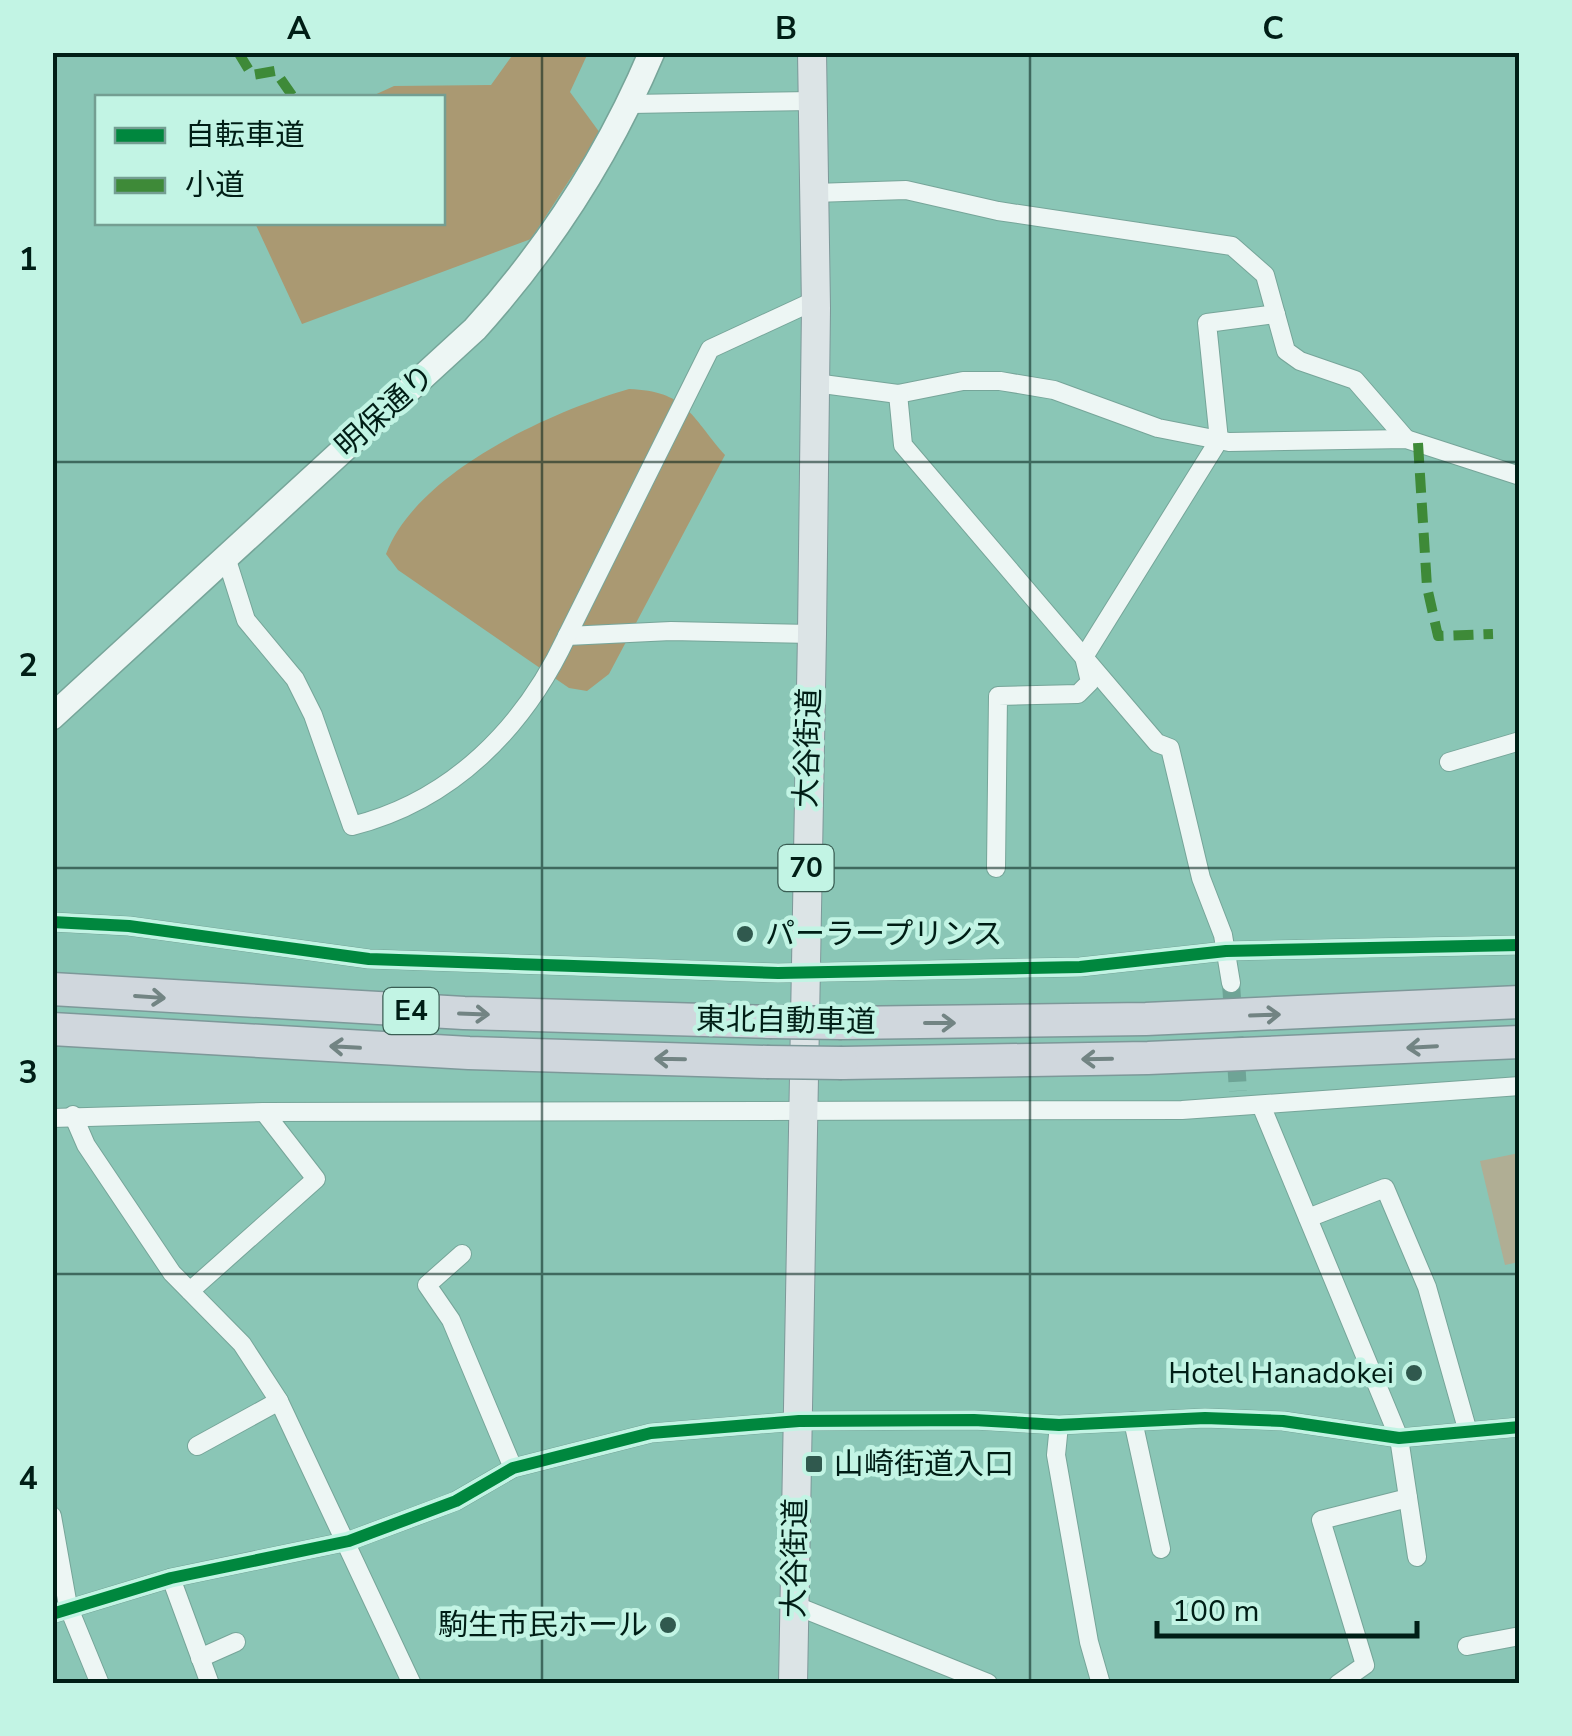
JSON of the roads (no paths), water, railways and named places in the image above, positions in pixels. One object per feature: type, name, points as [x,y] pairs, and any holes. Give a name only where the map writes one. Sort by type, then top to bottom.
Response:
[{"type":"highway","name":"東北自動車道","points":[[52,989],[464,1013],[842,1023],[1146,1019],[1520,1002]]},
{"type":"highway","name":"東北自動車道","points":[[52,1029],[469,1053],[842,1063],[1166,1058],[1520,1042]]},
{"type":"main road","name":"大谷街道","points":[[792,1684],[812,634],[816,300],[812,52]]},
{"type":"street","name":"明保通り","points":[[52,717],[475,329],[521,278],[588,183],[630,104],[652,52]]},
{"type":"street","points":[[630,104],[812,101]]},
{"type":"street","points":[[814,193],[906,190],[998,212],[1232,246],[1266,276],[1286,351],[1300,361],[1355,380],[1406,439]]},
{"type":"street","points":[[226,557],[246,620],[295,678],[313,715],[352,826],[403,810],[461,774],[518,721],[567,636],[710,350],[816,300]]},
{"type":"street","points":[[996,868],[998,696],[1078,694],[1090,682],[1084,657],[1218,440],[1207,323],[1276,314]]},
{"type":"street","points":[[815,383],[898,394],[963,382],[1000,381],[1054,390],[1158,428],[1218,440],[1406,439],[1520,476]]},
{"type":"street","points":[[898,394],[903,445],[1158,743],[1170,748],[1231,983]]},
{"type":"street","points":[[567,636],[671,631],[812,634]]},
{"type":"street","points":[[1449,762],[1520,741]]},
{"type":"street","points":[[52,922],[130,926],[369,959],[806,972],[1080,967],[1226,952],[1520,944]]},
{"type":"street","points":[[52,1118],[264,1112],[1182,1110],[1238,1098],[1261,1105],[1520,1086]]},
{"type":"street","points":[[1261,1105],[1399,1438],[1417,1557]]},
{"type":"street","points":[[190,1291],[316,1179],[264,1112]]},
{"type":"street","points":[[73,1115],[86,1145],[172,1273],[242,1344],[278,1401],[349,1541],[412,1684]]},
{"type":"street","points":[[1308,1218],[1385,1188],[1427,1288],[1468,1432]]},
{"type":"street","points":[[462,1254],[427,1284],[451,1320],[513,1468]]},
{"type":"street","points":[[197,1446],[278,1401]]},
{"type":"street","points":[[60,1610],[172,1578],[349,1541],[456,1501],[513,1468],[651,1433],[799,1421],[974,1420],[1059,1425],[1205,1418],[1284,1421],[1399,1438],[1520,1427]]},
{"type":"street","points":[[1133,1421],[1161,1548]]},
{"type":"street","points":[[1059,1425],[1056,1455],[1089,1642],[1101,1684]]},
{"type":"street","points":[[1338,1684],[1366,1665],[1321,1520],[1408,1498]]},
{"type":"street","points":[[52,1516],[60,1610],[100,1684]]},
{"type":"street","points":[[172,1578],[210,1684]]},
{"type":"street","points":[[794,1605],[988,1683]]},
{"type":"street","points":[[1467,1646],[1520,1636]]},
{"type":"street","points":[[200,1658],[236,1642]]},
{"type":"tunnel","points":[[1231,983],[1238,1091]]},
{"type":"place","name":"パーラープリンス","points":[[745,934]]},
{"type":"place","name":"Hotel Hanadokei","points":[[1414,1373]]},
{"type":"place","name":"山崎街道入口","points":[[814,1464]]},
{"type":"place","name":"駒生市民ホール","points":[[668,1625]]}]
